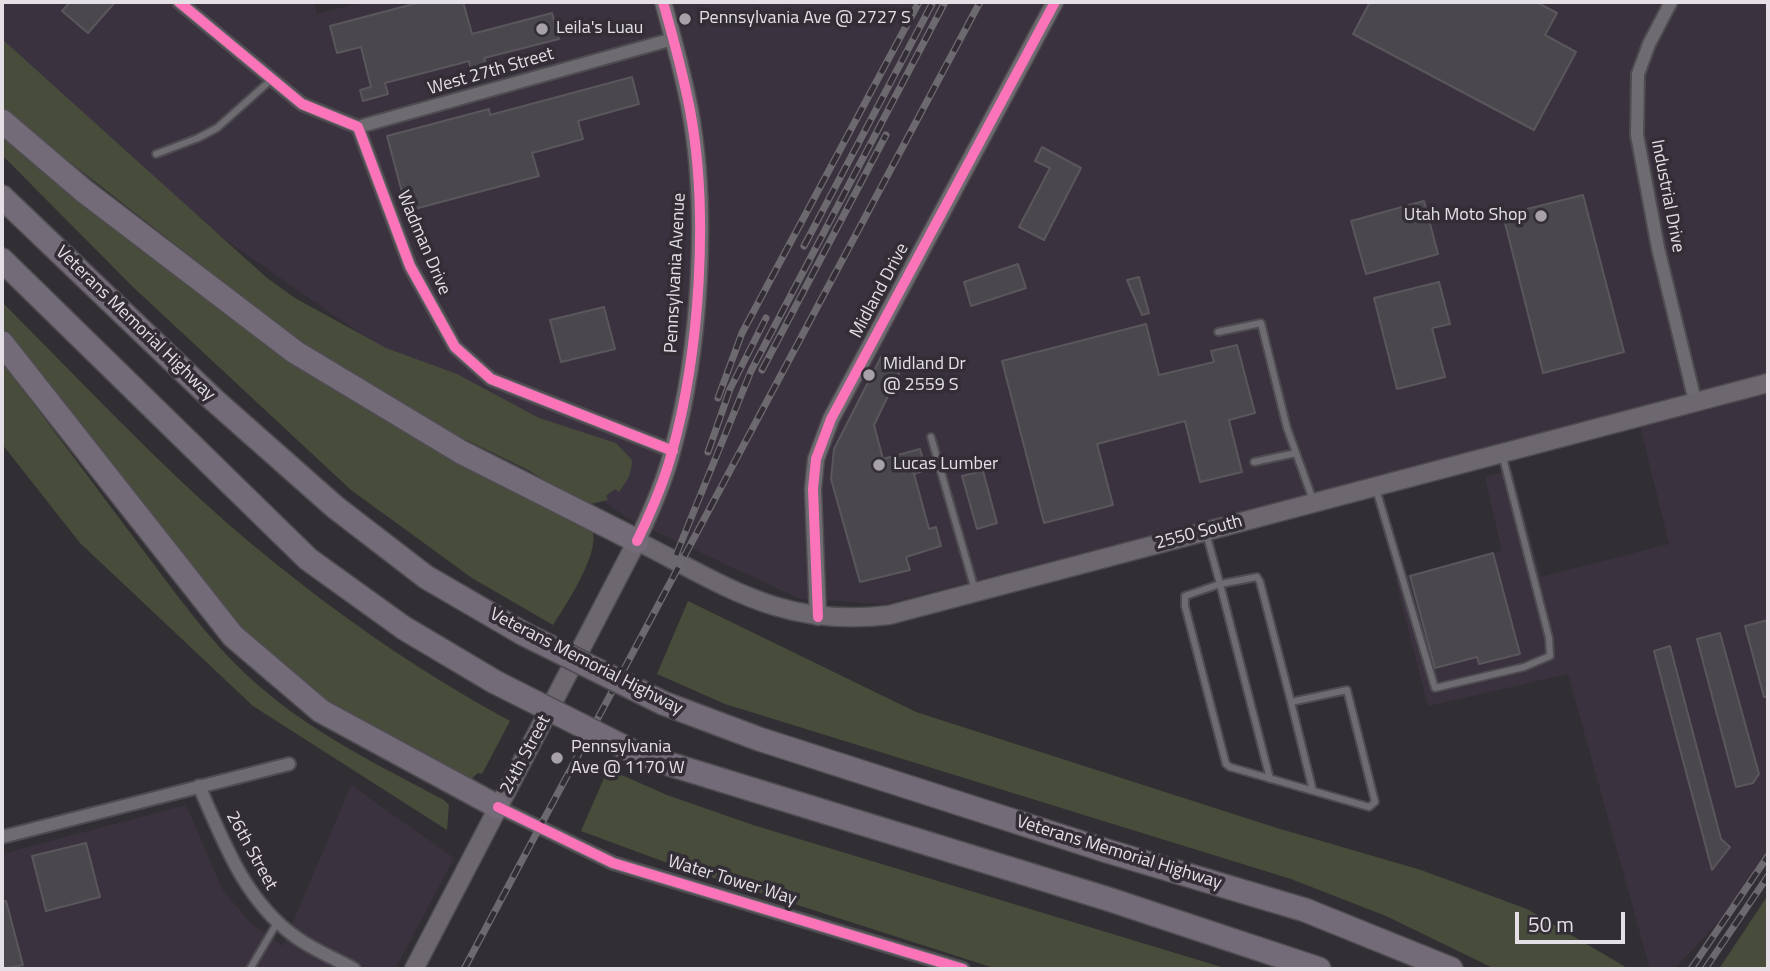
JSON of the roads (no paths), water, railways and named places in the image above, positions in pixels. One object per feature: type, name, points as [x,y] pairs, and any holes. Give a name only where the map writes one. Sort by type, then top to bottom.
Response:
[{"type":"highway","points":[[2,121],[84,191],[295,352],[461,452],[637,541]]},
{"type":"highway","name":"Veterans Memorial Highway","points":[[2,197],[214,400],[335,507],[426,577],[524,634],[663,703],[759,739],[1107,851],[1305,910],[1451,969]]},
{"type":"highway","points":[[2,260],[308,559],[404,628],[495,682],[640,755],[1095,895],[1320,969]]},
{"type":"highway","points":[[2,343],[233,636],[321,711],[498,807]]},
{"type":"main road","name":"2550 South","points":[[637,541],[753,600],[788,612],[853,619],[889,615],[1768,383]]},
{"type":"main road","name":"24th Street","points":[[414,969],[637,541]]},
{"type":"street","points":[[179,2],[302,104],[358,127]]},
{"type":"street","name":"Pennsylvania Avenue","points":[[637,541],[660,491],[673,451],[686,392],[695,311],[700,210],[690,112],[663,2]]},
{"type":"street","name":"Midland Drive","points":[[818,617],[813,489],[816,459],[827,429],[1055,2]]},
{"type":"street","name":"Industrial Drive","points":[[1671,2],[1638,74],[1637,135],[1658,248],[1695,401]]},
{"type":"street","name":"West 27th Street","points":[[358,127],[673,39]]},
{"type":"street","name":"Wadman Drive","points":[[358,127],[410,265],[455,347],[491,379],[673,451]]},
{"type":"street","points":[[2,837],[289,764]]},
{"type":"street","name":"26th Street","points":[[199,786],[227,850],[256,901],[293,936],[354,969]]},
{"type":"street","name":"Water Tower Way","points":[[498,807],[613,863],[964,969]]},
{"type":"lane","points":[[156,154],[217,128],[272,79]]},
{"type":"lane","points":[[1218,332],[1261,323],[1296,453],[1314,502]]},
{"type":"lane","points":[[931,437],[975,592]]},
{"type":"lane","points":[[1375,486],[1435,688],[1518,668],[1550,656],[1549,638],[1501,452]]},
{"type":"lane","points":[[1254,463],[1296,453]]},
{"type":"lane","points":[[1205,531],[1270,779]]},
{"type":"lane","points":[[1291,702],[1347,690],[1376,802],[1369,807],[1270,779],[1226,764],[1184,600],[1190,593],[1257,577],[1313,791]]},
{"type":"lane","points":[[250,969],[278,922]]},
{"type":"railway","points":[[718,398],[742,333],[919,2]]},
{"type":"railway","points":[[804,246],[933,2]]},
{"type":"railway","points":[[676,555],[751,371],[945,2]]},
{"type":"railway","points":[[464,969],[980,2]]},
{"type":"railway","points":[[762,370],[886,135]]},
{"type":"railway","points":[[708,452],[730,389],[766,318]]},
{"type":"railway","points":[[1691,969],[1768,856]]},
{"type":"railway","points":[[1705,969],[1768,876]]},
{"type":"place","name":"Pennsylvania Ave @ 2727 S","points":[[685,19]]},
{"type":"place","name":"Leila's Luau","points":[[542,29]]},
{"type":"place","name":"Utah Moto Shop","points":[[1541,216]]},
{"type":"place","name":"Midland Dr @ 2559 S","points":[[869,375]]},
{"type":"place","name":"Lucas Lumber","points":[[879,465]]},
{"type":"place","name":"Pennsylvania Ave @ 1170 W","points":[[557,758]]}]
